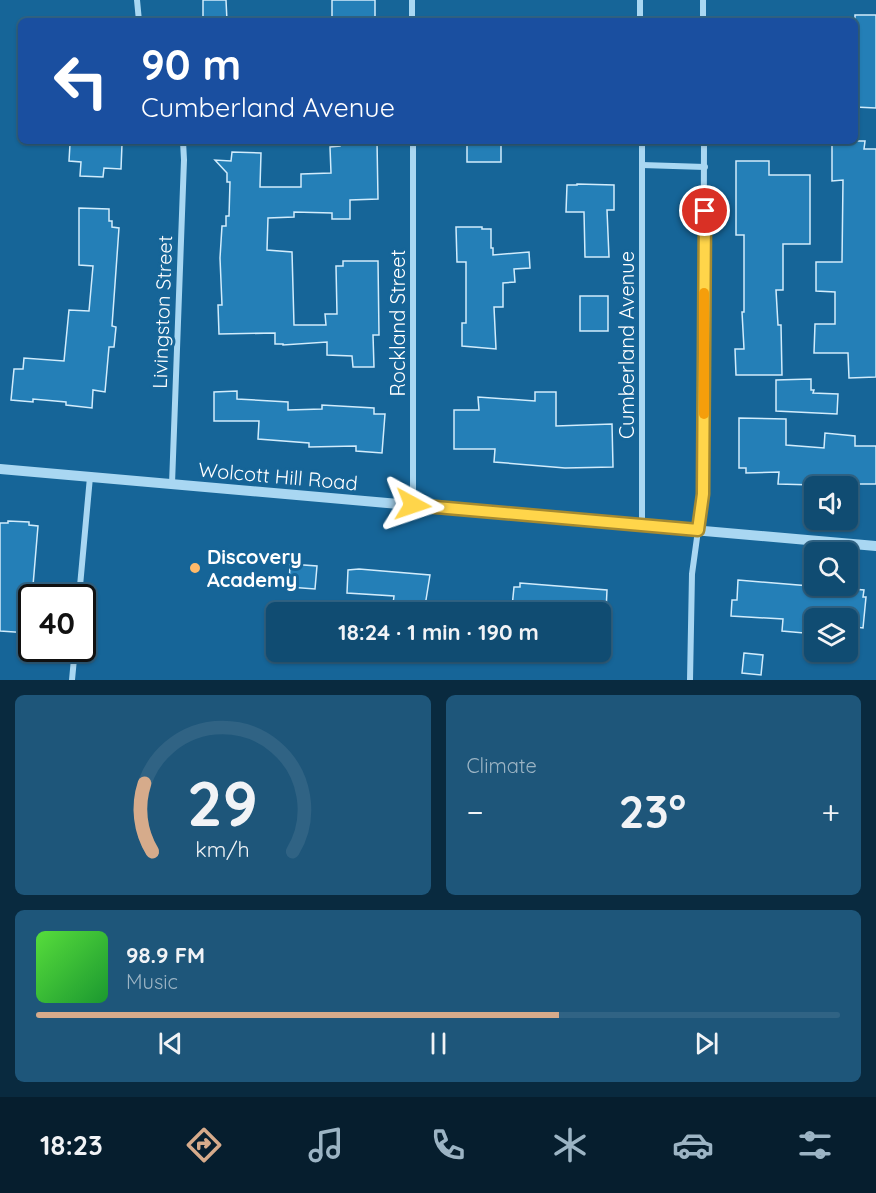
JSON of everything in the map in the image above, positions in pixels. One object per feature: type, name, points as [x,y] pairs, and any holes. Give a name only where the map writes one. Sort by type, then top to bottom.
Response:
[{"type":"street","points":[[137,0],[139,18]]},
{"type":"street","points":[[412,0],[412,18]]},
{"type":"street","points":[[640,0],[640,18]]},
{"type":"street","points":[[703,0],[703,18]]},
{"type":"street","name":"Livingston Street","points":[[172,484],[183,144]]},
{"type":"street","name":"Rockland Street","points":[[413,144],[413,505]]},
{"type":"street","name":"Cumberland Avenue","points":[[642,144],[642,525]]},
{"type":"street","points":[[690,680],[692,574],[703,494],[704,144]]},
{"type":"street","points":[[642,165],[705,167]]},
{"type":"street","name":"Wolcott Hill Road","points":[[0,470],[876,546]]},
{"type":"street","points":[[80,584],[90,477]]},
{"type":"street","points":[[72,680],[74,662]]},
{"type":"building","points":[[203,0],[226,0],[227,18],[203,18]]},
{"type":"building","points":[[332,0],[375,0],[375,18],[332,18]]},
{"type":"building","points":[[855,15],[876,15],[876,108],[858,107],[858,18],[855,18]]},
{"type":"building","points":[[858,141],[865,141],[864,149],[876,149],[876,377],[849,378],[848,353],[814,353],[815,324],[835,324],[835,292],[816,291],[816,262],[842,262],[843,180],[832,181],[832,144],[858,144]]},
{"type":"building","points":[[70,144],[122,144],[121,169],[104,168],[103,177],[80,176],[81,162],[69,161]]},
{"type":"building","points":[[340,144],[377,144],[378,199],[350,200],[350,219],[332,219],[332,213],[294,212],[294,217],[268,218],[267,250],[292,252],[294,325],[326,325],[325,314],[337,314],[336,266],[343,266],[343,261],[378,261],[379,335],[373,335],[374,367],[353,367],[352,356],[327,355],[327,342],[283,345],[275,344],[275,333],[219,334],[218,305],[222,305],[220,258],[222,226],[226,226],[226,216],[229,216],[230,182],[227,182],[227,173],[215,160],[231,161],[232,152],[261,153],[260,187],[301,187],[301,174],[331,173],[330,147],[340,146]]},
{"type":"building","points":[[467,144],[501,144],[501,162],[467,162]]},
{"type":"building","points":[[736,161],[769,161],[769,175],[810,175],[810,244],[783,244],[783,290],[776,290],[778,325],[781,325],[782,375],[736,375],[735,349],[744,349],[742,312],[744,312],[744,235],[736,235]]},
{"type":"building","points":[[567,185],[614,185],[614,210],[607,210],[609,257],[585,257],[584,212],[566,212]]},
{"type":"building","points":[[79,208],[109,209],[109,221],[112,221],[112,227],[119,228],[112,326],[116,327],[114,347],[109,347],[105,392],[93,390],[92,408],[66,405],[66,402],[11,400],[14,369],[23,369],[24,358],[64,361],[69,310],[89,311],[93,266],[79,265]]},
{"type":"building","points":[[456,227],[491,229],[493,255],[529,252],[530,268],[514,269],[515,282],[503,283],[503,307],[494,307],[496,349],[462,346],[462,323],[466,323],[466,262],[457,262]]},
{"type":"building","points":[[580,296],[608,296],[608,331],[580,331]]},
{"type":"building","points":[[811,379],[813,393],[838,394],[837,414],[776,411],[776,380]]},
{"type":"building","points":[[237,391],[237,399],[288,402],[288,410],[322,409],[322,405],[374,408],[374,414],[385,414],[382,453],[356,451],[356,446],[309,447],[309,443],[258,439],[259,421],[214,421],[214,392]]},
{"type":"building","points":[[535,392],[556,392],[556,426],[612,424],[613,467],[565,468],[494,462],[495,449],[454,449],[454,410],[479,410],[478,397],[535,401]]},
{"type":"building","points":[[739,418],[786,419],[786,445],[824,448],[825,433],[855,436],[855,446],[876,446],[876,484],[858,484],[858,476],[804,476],[804,485],[778,484],[779,472],[746,473],[746,468],[739,468]]},
{"type":"building","points":[[8,521],[29,522],[29,525],[38,526],[33,584],[18,584],[18,632],[0,631],[0,523],[8,523]]},
{"type":"building","points":[[290,564],[317,566],[315,589],[289,587]]},
{"type":"building","points":[[348,570],[430,575],[426,602],[393,602],[394,596],[347,593]]},
{"type":"building","points":[[738,580],[804,586],[804,596],[858,596],[858,589],[864,590],[863,597],[866,597],[863,628],[858,627],[858,608],[804,608],[804,633],[782,631],[783,619],[731,616],[732,600],[737,600]]},
{"type":"building","points":[[520,583],[607,590],[606,602],[512,602],[514,587],[520,587]]},
{"type":"building","points":[[744,653],[763,655],[761,675],[742,673]]},
{"type":"slow traffic","points":[[704,293],[704,414]]},
{"type":"place","name":"Discovery Academy","points":[[195,568]]},
{"type":"route","points":[[413,505],[698,530],[703,494],[705,211]]}]
